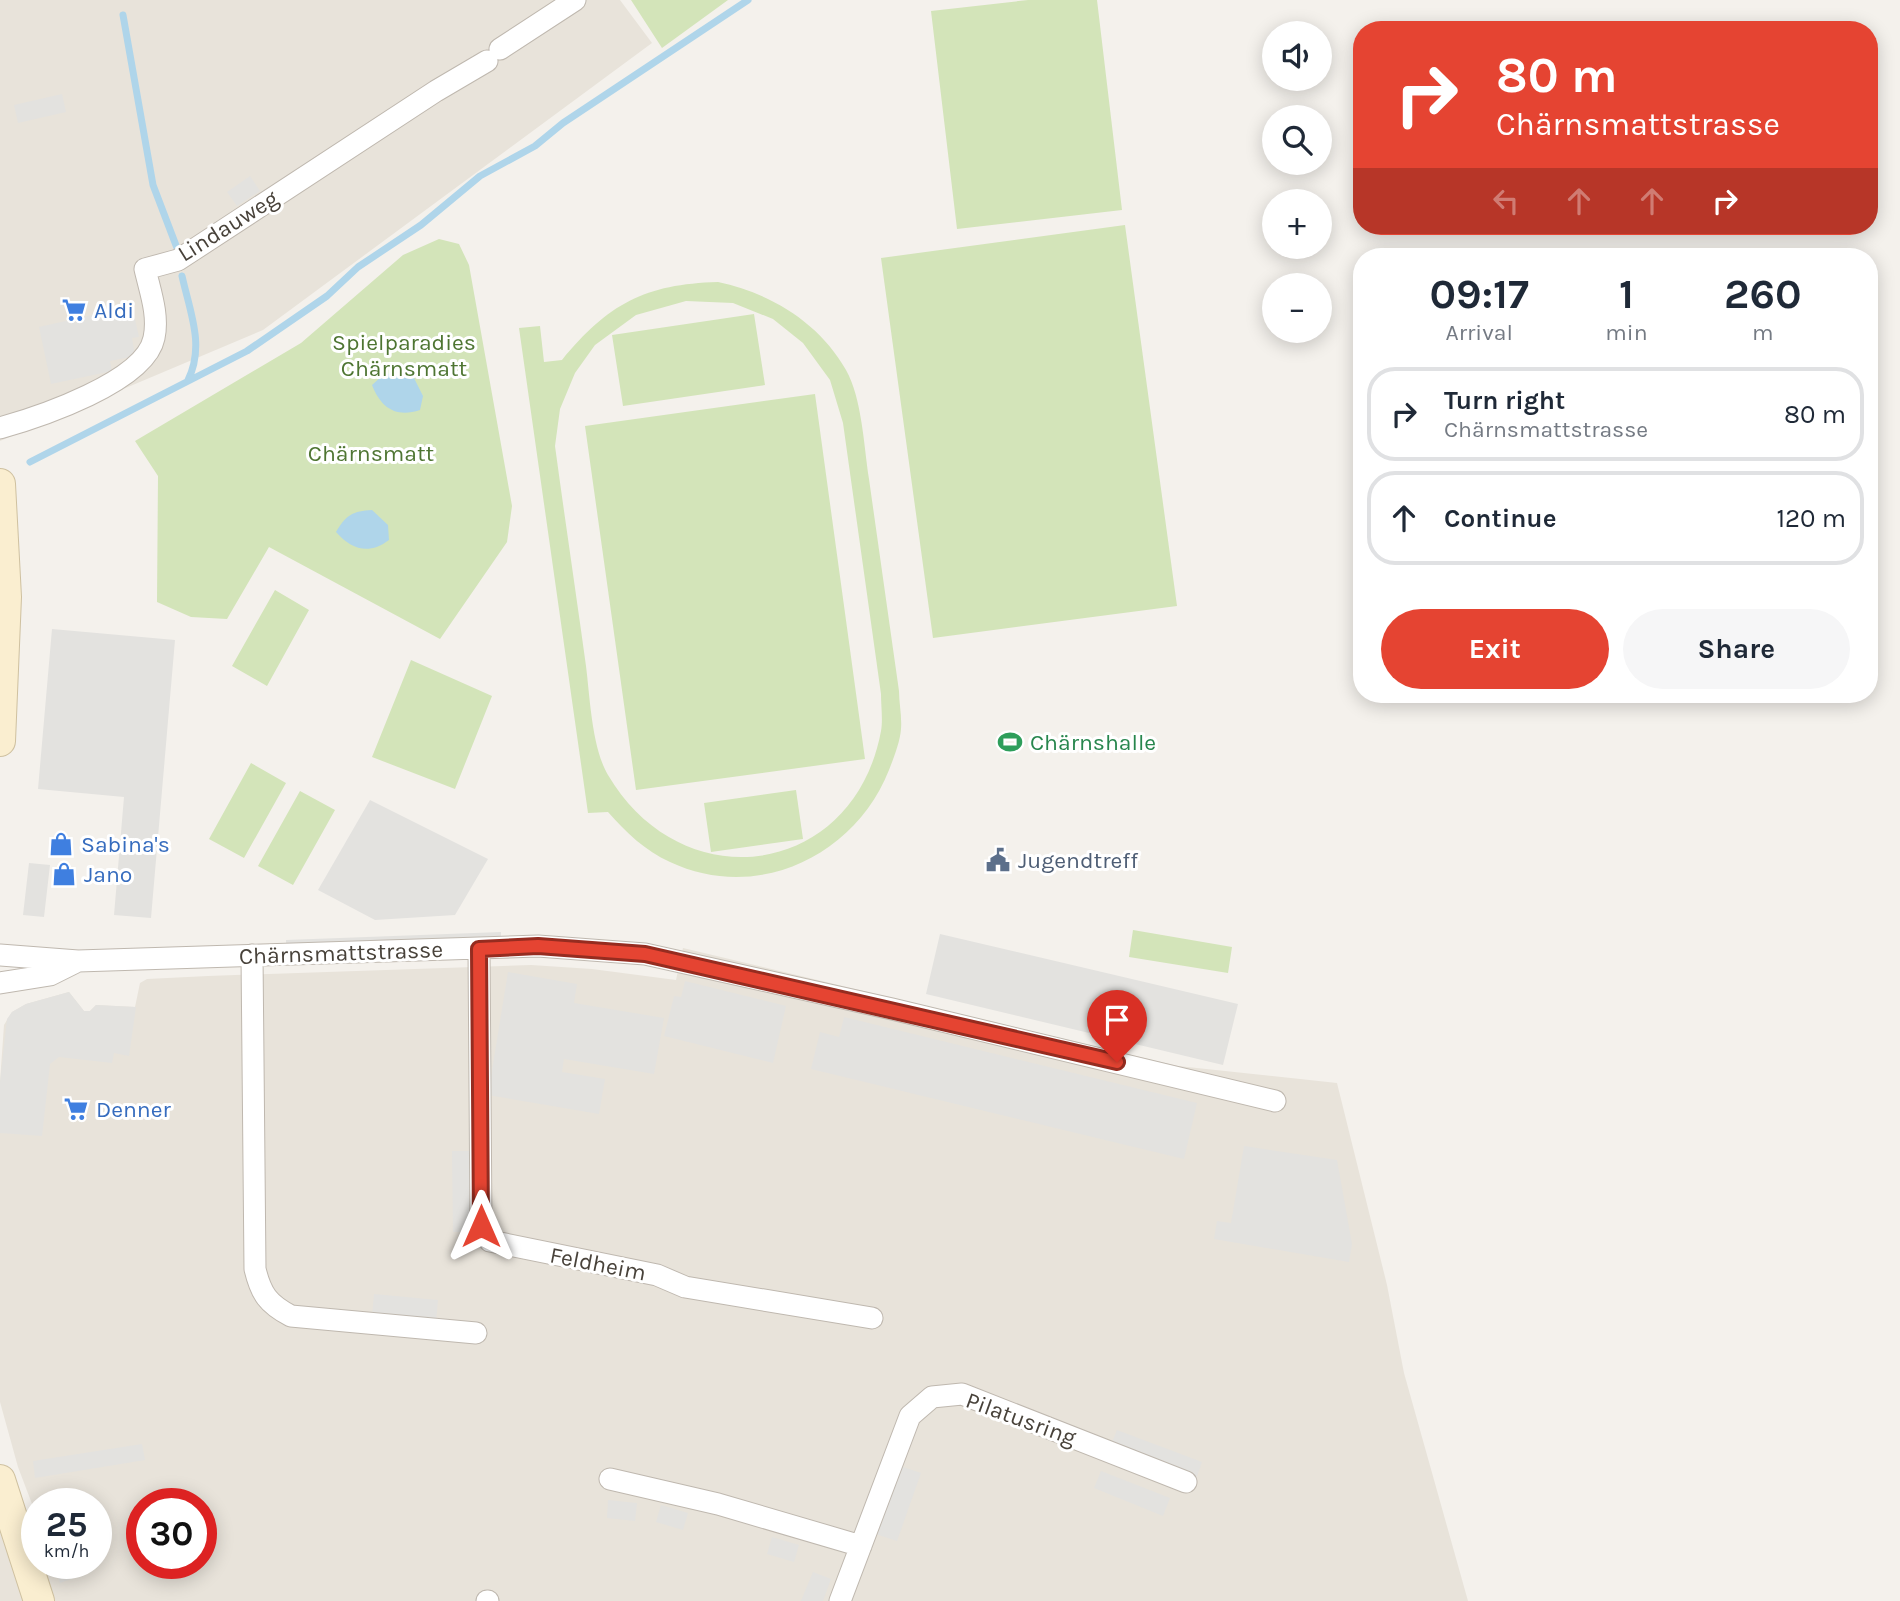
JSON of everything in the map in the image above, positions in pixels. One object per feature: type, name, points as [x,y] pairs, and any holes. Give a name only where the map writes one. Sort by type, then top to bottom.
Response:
[{"type":"main road","points":[[0,484],[6,605],[0,741]]},
{"type":"main road","points":[[3,1498],[39,1601]]},
{"type":"street","name":"Lindauweg","points":[[0,428],[71,402],[132,370],[141,362],[151,348],[156,321],[145,269],[178,260],[575,0]]},
{"type":"street","name":"Chärnsmattstrasse","points":[[0,955],[78,961],[538,946],[645,954],[892,1009],[1275,1101]]},
{"type":"street","name":"Feldheim","points":[[479,949],[481,1226],[490,1241],[657,1275],[685,1287],[872,1318]]},
{"type":"street","points":[[252,955],[255,1269],[263,1296],[275,1308],[291,1316],[476,1334]]},
{"type":"street","name":"Chärnsmattstrasse","points":[[0,983],[50,975],[78,961]]},
{"type":"street","name":"Pilatusring","points":[[840,1601],[910,1416],[932,1397],[962,1394],[1186,1482]]},
{"type":"street","points":[[610,1479],[718,1504],[861,1546]]},
{"type":"shaded area","points":[[0,0],[620,0],[652,43],[263,330],[0,441]]},
{"type":"shaded area","points":[[62,94],[66,112],[18,123],[14,105]]},
{"type":"shaded area","points":[[250,176],[260,191],[237,206],[227,192]]},
{"type":"shaded area","points":[[132,306],[139,337],[132,338],[135,356],[110,361],[112,371],[51,384],[39,327]]},
{"type":"shaded area","points":[[52,629],[175,640],[151,918],[114,915],[124,797],[38,789]]},
{"type":"shaded area","points":[[370,800],[488,859],[455,915],[375,920],[318,890]]},
{"type":"shaded area","points":[[29,863],[50,865],[44,917],[23,915]]},
{"type":"shaded area","points":[[501,932],[501,939],[286,947],[286,940]]},
{"type":"shaded area","points":[[940,934],[1238,1004],[1223,1065],[926,994]]},
{"type":"shaded area","points":[[683,948],[1178,1066],[1337,1083],[1387,1285],[1404,1373],[1468,1601],[0,1601],[0,1527],[21,1524],[21,1579],[112,1579],[112,1488],[26,1488],[0,1402],[0,1082],[4,1025],[12,1012],[26,1004],[69,992],[84,1011],[90,1011],[96,1005],[135,1007],[140,983],[147,979],[531,965],[592,969],[676,980]]},
{"type":"shaded area","points":[[508,972],[577,984],[574,1003],[664,1018],[654,1074],[564,1059],[562,1072],[605,1079],[599,1114],[488,1095]]},
{"type":"shaded area","points":[[685,981],[786,1006],[773,1063],[664,1036],[674,996],[681,997]]},
{"type":"shaded area","points":[[69,992],[84,1011],[90,1011],[96,1005],[136,1007],[129,1056],[114,1053],[112,1063],[59,1057],[50,1064],[42,1136],[0,1133],[0,1082],[7,1019],[12,1012],[26,1004]]},
{"type":"shaded area","points":[[844,1017],[1197,1103],[1184,1159],[811,1069],[820,1032],[839,1037]]},
{"type":"shaded area","points":[[1244,1146],[1337,1160],[1352,1244],[1349,1262],[1214,1239],[1217,1221],[1231,1223]]},
{"type":"shaded area","points":[[452,1151],[472,1151],[474,1232],[453,1232]]},
{"type":"shaded area","points":[[374,1294],[438,1300],[436,1322],[372,1316]]},
{"type":"shaded area","points":[[1117,1430],[1202,1462],[1196,1479],[1110,1447]]},
{"type":"shaded area","points":[[142,1444],[145,1460],[35,1478],[33,1461]]},
{"type":"shaded area","points":[[900,1466],[921,1473],[897,1541],[876,1534]]},
{"type":"shaded area","points":[[1101,1471],[1170,1498],[1163,1516],[1094,1488]]},
{"type":"shaded area","points":[[608,1500],[637,1503],[635,1521],[607,1518]]},
{"type":"shaded area","points":[[661,1505],[688,1513],[683,1530],[656,1522]]},
{"type":"shaded area","points":[[772,1537],[799,1545],[794,1562],[767,1554]]},
{"type":"shaded area","points":[[813,1572],[831,1579],[823,1601],[801,1601]]},
{"type":"green space","points":[[631,0],[728,0],[662,48]]},
{"type":"green space","points":[[1028,0],[1097,0],[1122,210],[957,229],[931,11]]},
{"type":"green space","points":[[1125,225],[1177,606],[933,638],[881,258]]},
{"type":"green space","name":"Chärnsmatt","points":[[439,239],[459,244],[469,265],[512,506],[507,542],[440,639],[269,547],[227,619],[191,617],[157,602],[158,476],[135,441],[301,343],[403,255]]},
{"type":"green space","points":[[718,282],[774,302],[807,324],[822,338],[846,370],[856,394],[862,423],[899,691],[901,729],[897,750],[873,800],[853,826],[828,848],[799,864],[769,874],[736,877],[703,873],[670,862],[636,840],[608,812],[588,813],[519,328],[540,326],[544,362],[562,360],[612,311],[649,293],[692,284]],"holes":[[[686,301],[733,303],[773,319],[803,343],[830,380],[843,423],[881,694],[881,731],[865,780],[838,817],[803,843],[763,855],[720,855],[679,842],[640,816],[608,775],[598,751],[592,722],[555,446],[560,409],[575,373],[595,345],[636,315]]]},
{"type":"green space","points":[[754,314],[765,385],[623,406],[612,335]]},
{"type":"green space","points":[[815,394],[865,759],[636,790],[585,426]]},
{"type":"green space","points":[[275,590],[309,610],[267,686],[232,666]]},
{"type":"green space","points":[[411,660],[492,696],[455,789],[372,757]]},
{"type":"green space","points":[[251,763],[286,783],[244,858],[209,839]]},
{"type":"green space","points":[[796,790],[803,839],[711,852],[704,803]]},
{"type":"green space","points":[[300,791],[335,810],[293,885],[258,866]]},
{"type":"green space","points":[[1133,930],[1232,947],[1228,973],[1129,957]]},
{"type":"water","points":[[395,371],[413,376],[423,396],[420,410],[397,412],[380,400],[372,385],[382,376]]},
{"type":"water","points":[[372,510],[388,525],[389,540],[382,545],[361,548],[348,543],[336,532],[351,515]]},
{"type":"waterway","points":[[30,462],[247,351],[327,296],[358,267],[421,225],[480,176],[535,146],[563,123],[748,0]]},
{"type":"waterway","points":[[123,15],[153,185],[177,248]]},
{"type":"waterway","points":[[182,276],[196,342],[193,367],[188,380]]},
{"type":"place","name":"Aldi","points":[[74,310]]},
{"type":"place","name":"Chärnshalle","points":[[1010,742]]},
{"type":"place","name":"Sabina's","points":[[61,844]]},
{"type":"place","name":"Jugendtreff","points":[[998,860]]},
{"type":"place","name":"Jano","points":[[64,874]]},
{"type":"place","name":"Denner","points":[[76,1109]]},
{"type":"route","points":[[481,1226],[479,949],[538,946],[645,954],[1117,1062]]},
{"type":"park label","name":"Spielparadies Chärnsmatt","points":[[404,355]]}]
